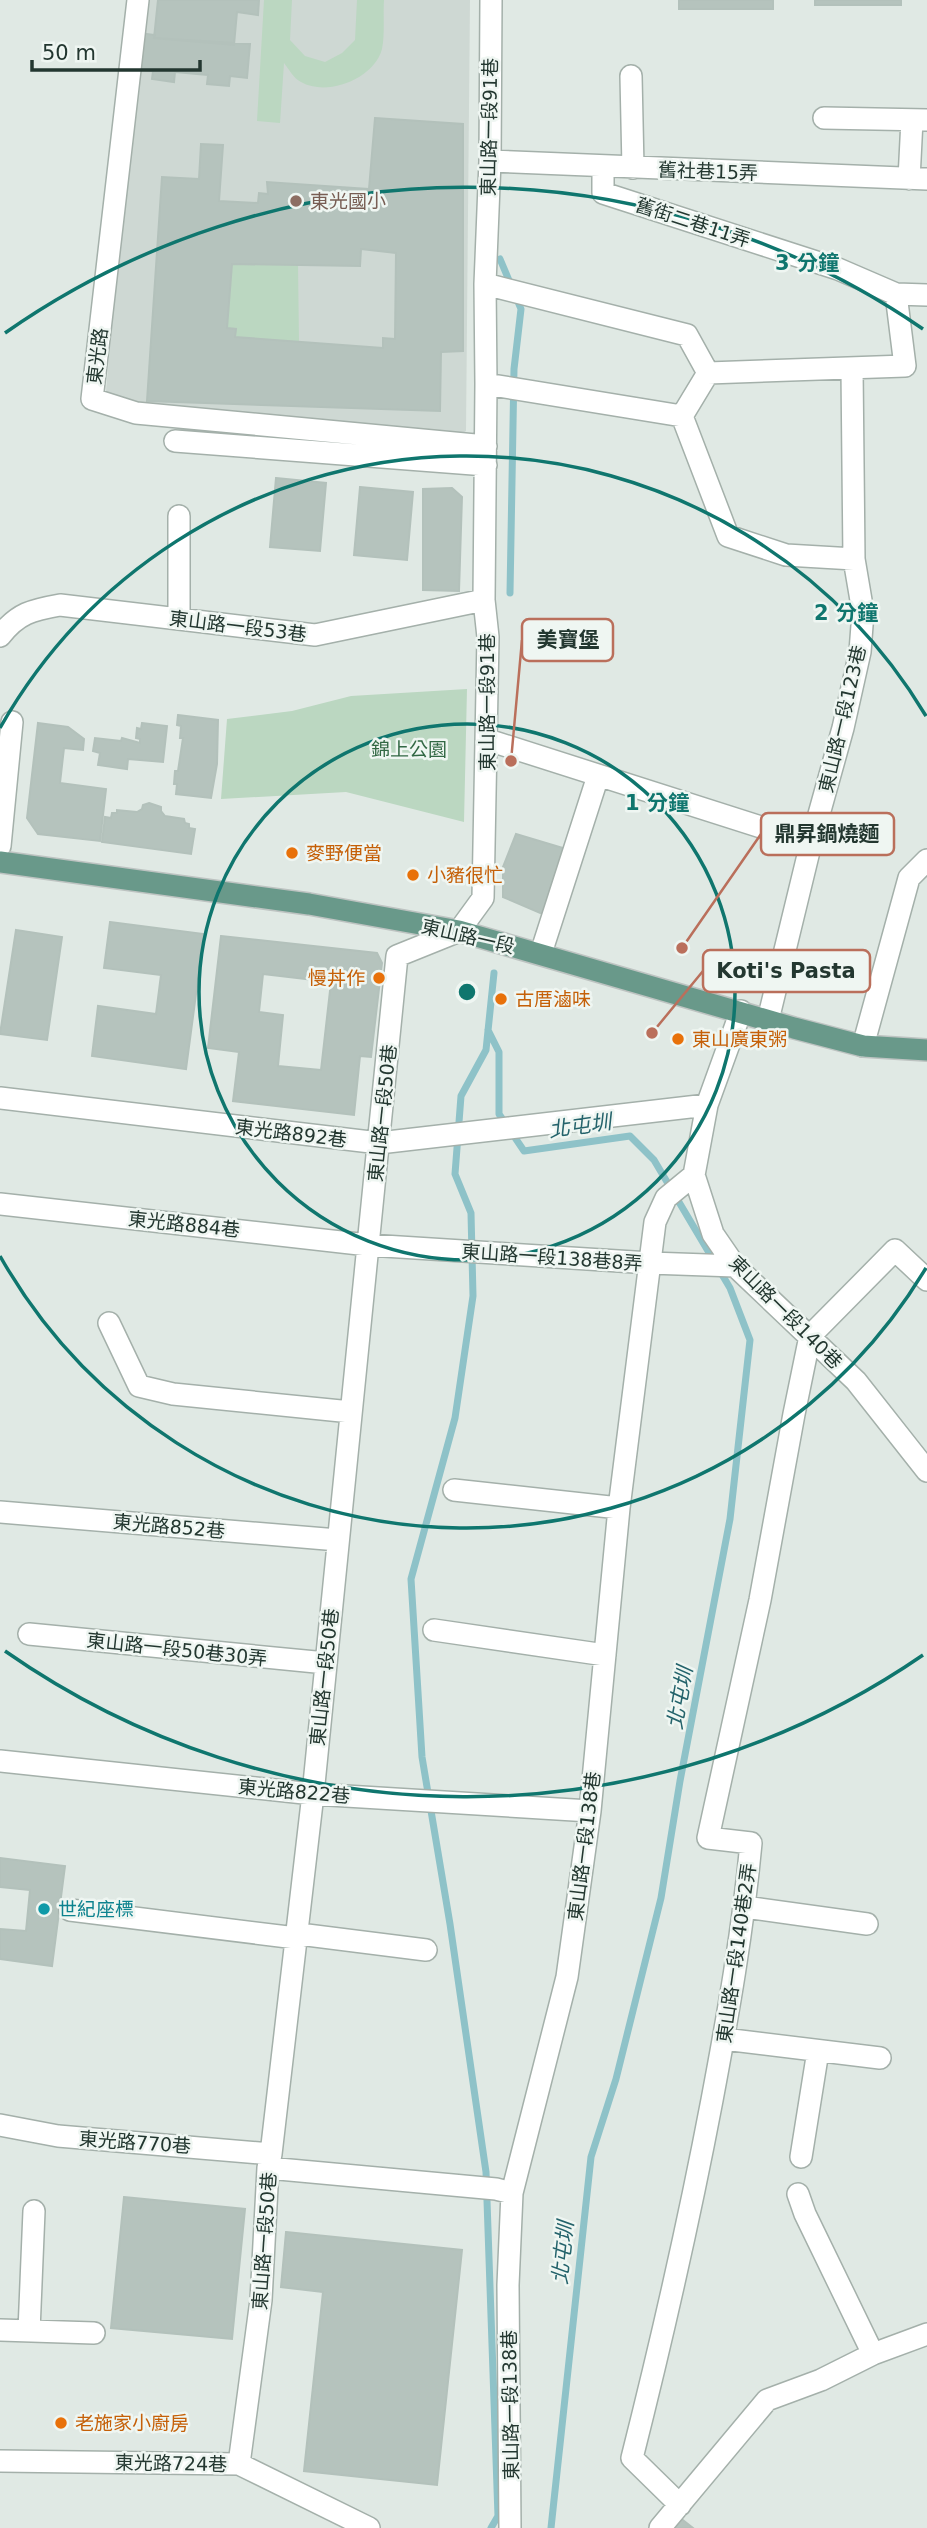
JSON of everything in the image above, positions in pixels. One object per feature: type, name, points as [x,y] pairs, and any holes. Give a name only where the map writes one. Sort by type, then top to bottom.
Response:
[{"type":"main road","name":"東山路一段","points":[[0,862],[309,904],[458,931],[863,1045],[927,1050]]},
{"type":"street","name":"東光路","points":[[138,0],[92,400],[136,413],[486,456]]},
{"type":"street","name":"東山路一段91巷","points":[[458,931],[483,898],[488,740],[488,638],[484,600],[485,284],[490,161],[491,0]]},
{"type":"street","points":[[631,76],[633,168]]},
{"type":"street","points":[[824,118],[919,120],[918,179]]},
{"type":"street","name":"舊社巷15弄","points":[[490,161],[918,179]]},
{"type":"street","name":"舊街二巷11弄","points":[[603,166],[603,193],[838,269],[896,294],[927,295]]},
{"type":"street","points":[[485,284],[687,335],[708,373]]},
{"type":"street","points":[[708,373],[905,366],[896,294]]},
{"type":"street","name":"東山路一段123巷","points":[[768,1020],[860,652],[863,612],[854,559],[852,369]]},
{"type":"street","points":[[682,416],[708,373]]},
{"type":"street","points":[[486,384],[682,416]]},
{"type":"street","points":[[682,416],[728,537],[786,555],[854,559]]},
{"type":"street","points":[[175,441],[486,456]]},
{"type":"street","points":[[179,516],[179,619]]},
{"type":"street","name":"東山路一段53巷","points":[[0,636],[13,621],[32,610],[60,605],[315,635],[484,600]]},
{"type":"street","points":[[0,846],[12,722]]},
{"type":"street","points":[[488,740],[811,843]]},
{"type":"street","points":[[541,953],[598,776]]},
{"type":"street","points":[[863,1045],[909,878],[927,860]]},
{"type":"street","name":"東山路一段50巷","points":[[239,2464],[261,2301],[270,2161],[313,1794],[397,956],[458,931]]},
{"type":"street","name":"東山路一段140巷","points":[[741,1011],[707,1105],[694,1175],[713,1234],[736,1266],[856,1381],[927,1471]]},
{"type":"street","name":"東光路892巷","points":[[0,1098],[379,1143],[707,1105]]},
{"type":"street","name":"東山路一段138巷","points":[[510,2528],[508,2285],[495,2190],[567,1978],[590,1811],[619,1508],[655,1222],[666,1198],[694,1175]]},
{"type":"street","name":"東光路884巷","points":[[0,1204],[368,1245]]},
{"type":"street","name":"東山路一段138巷8弄","points":[[368,1245],[736,1266]]},
{"type":"street","points":[[810,1336],[895,1250],[927,1280]]},
{"type":"street","points":[[109,1323],[139,1386],[173,1394],[351,1412]]},
{"type":"street","name":"東山路一段140巷2弄","points":[[680,2505],[632,2458],[668,2314],[723,2039],[745,1907],[751,1843],[708,1838],[760,1600],[810,1336]]},
{"type":"street","points":[[454,1490],[619,1508]]},
{"type":"street","name":"東光路852巷","points":[[0,1512],[338,1540]]},
{"type":"street","points":[[434,1630],[605,1655]]},
{"type":"street","name":"東山路一段50巷30弄","points":[[29,1634],[326,1663]]},
{"type":"street","name":"東光路822巷","points":[[0,1761],[313,1794],[590,1811]]},
{"type":"street","points":[[745,1907],[867,1924]]},
{"type":"street","points":[[70,1909],[296,1938],[307,1935],[426,1950]]},
{"type":"street","points":[[723,2039],[880,2058]]},
{"type":"street","points":[[801,2157],[818,2051]]},
{"type":"street","name":"東光路770巷","points":[[0,2126],[58,2136],[244,2150],[270,2161],[495,2190]]},
{"type":"street","points":[[798,2194],[873,2354]]},
{"type":"street","points":[[29,2331],[34,2211]]},
{"type":"street","points":[[0,2330],[94,2333]]},
{"type":"street","points":[[660,2528],[767,2400],[821,2380],[873,2354],[927,2333]]},
{"type":"street","name":"東光路724巷","points":[[0,2462],[239,2464],[369,2528]]},
{"type":"shaded area","name":"東光國小","points":[[141,0],[470,0],[466,431],[438,447],[105,402]]},
{"type":"green space","points":[[264,0],[292,0],[290,40],[305,56],[325,62],[342,53],[355,40],[357,0],[384,0],[383,43],[377,60],[360,77],[336,86],[324,87],[312,86],[298,80],[284,63],[280,123],[257,121]]},
{"type":"green space","points":[[232,264],[298,264],[299,342],[235,337],[236,329],[227,328]]},
{"type":"green space","name":"錦上公園","points":[[467,689],[464,822],[346,792],[221,799],[227,719],[292,711],[351,696]]},
{"type":"building","points":[[158,0],[259,0],[258,15],[237,12],[234,45],[154,38]]},
{"type":"building","points":[[679,0],[773,0],[773,9],[679,9]]},
{"type":"building","points":[[815,0],[901,0],[901,5],[815,5]]},
{"type":"building","points":[[139,33],[155,35],[154,38],[250,44],[247,78],[230,76],[229,86],[207,84],[208,75],[175,72],[174,82],[152,79],[153,71],[136,69]]},
{"type":"building","points":[[375,118],[463,124],[463,351],[441,352],[440,411],[147,401],[162,177],[199,179],[201,144],[223,145],[219,201],[258,203],[259,193],[268,194],[267,182],[369,189]],"holes":[[[361,249],[396,253],[395,339],[383,338],[383,348],[235,337],[236,329],[227,328],[232,264],[360,266]]]},
{"type":"building","points":[[276,478],[326,483],[320,551],[270,547]]},
{"type":"building","points":[[360,487],[413,492],[407,560],[354,555]]},
{"type":"building","points":[[452,488],[462,497],[459,591],[423,590],[423,489]]},
{"type":"building","points":[[178,715],[218,720],[217,764],[211,798],[176,794],[175,771],[178,771],[183,738],[180,738],[181,726],[177,725]]},
{"type":"building","points":[[38,723],[68,727],[84,739],[83,750],[64,748],[60,783],[106,789],[100,841],[38,834],[27,818]]},
{"type":"building","points":[[142,723],[167,726],[163,762],[128,759],[127,769],[98,765],[100,753],[93,751],[95,738],[121,741],[122,738],[140,743],[140,739],[136,738],[137,728],[141,729]]},
{"type":"building","points":[[149,803],[161,807],[165,816],[184,819],[189,828],[195,829],[191,854],[102,842],[105,817],[111,818],[112,813],[117,813],[117,810],[137,812]]},
{"type":"building","points":[[516,834],[566,849],[547,916],[503,897],[503,867]]},
{"type":"building","points":[[110,922],[204,934],[186,1069],[92,1056],[98,1006],[156,1014],[161,975],[104,968]]},
{"type":"building","points":[[16,930],[62,937],[47,1040],[0,1034]]},
{"type":"building","points":[[221,936],[377,953],[382,963],[371,1057],[360,1056],[354,1115],[233,1101],[239,1052],[208,1048]],"holes":[[[263,974],[331,982],[321,1070],[278,1066],[283,1015],[259,1012]]]},
{"type":"building","name":"世紀座標","points":[[0,1858],[65,1866],[52,1966],[0,1959],[0,1929],[26,1931],[30,1890],[0,1887]]},
{"type":"building","points":[[124,2197],[245,2209],[232,2339],[111,2328]]},
{"type":"building","points":[[286,2232],[462,2250],[437,2485],[304,2471],[323,2292],[281,2287]]},
{"type":"building","points":[[679,2517],[693,2528],[670,2528]]},
{"type":"waterway","points":[[500,259],[521,309],[514,369],[510,593]]},
{"type":"waterway","name":"北屯圳","points":[[491,2528],[498,2516],[486,2172],[450,1924],[422,1757],[411,1579],[455,1418],[473,1296],[471,1213],[455,1174],[461,1096],[486,1050],[494,973]]},
{"type":"waterway","name":"北屯圳","points":[[488,1030],[499,1052],[499,1114],[524,1151],[630,1136],[654,1160],[730,1288],[750,1340],[730,1519],[680,1781],[661,1898],[616,2079],[591,2157],[551,2528]]},
{"type":"place","name":"東光國小","points":[[296,201]]},
{"type":"place","name":"美寶堡","points":[[511,761]]},
{"type":"place","name":"麥野便當","points":[[292,853]]},
{"type":"place","name":"小豬很忙","points":[[413,875]]},
{"type":"place","name":"鼎昇鍋燒麵","points":[[682,948]]},
{"type":"place","name":"慢丼作","points":[[379,978]]},
{"type":"place","name":"古厝滷味","points":[[501,999]]},
{"type":"place","name":"Koti's Pasta","points":[[652,1033]]},
{"type":"place","name":"東山廣東粥","points":[[678,1039]]},
{"type":"place","name":"世紀座標","points":[[44,1909]]},
{"type":"place","name":"老施家小廚房","points":[[61,2423]]}]
